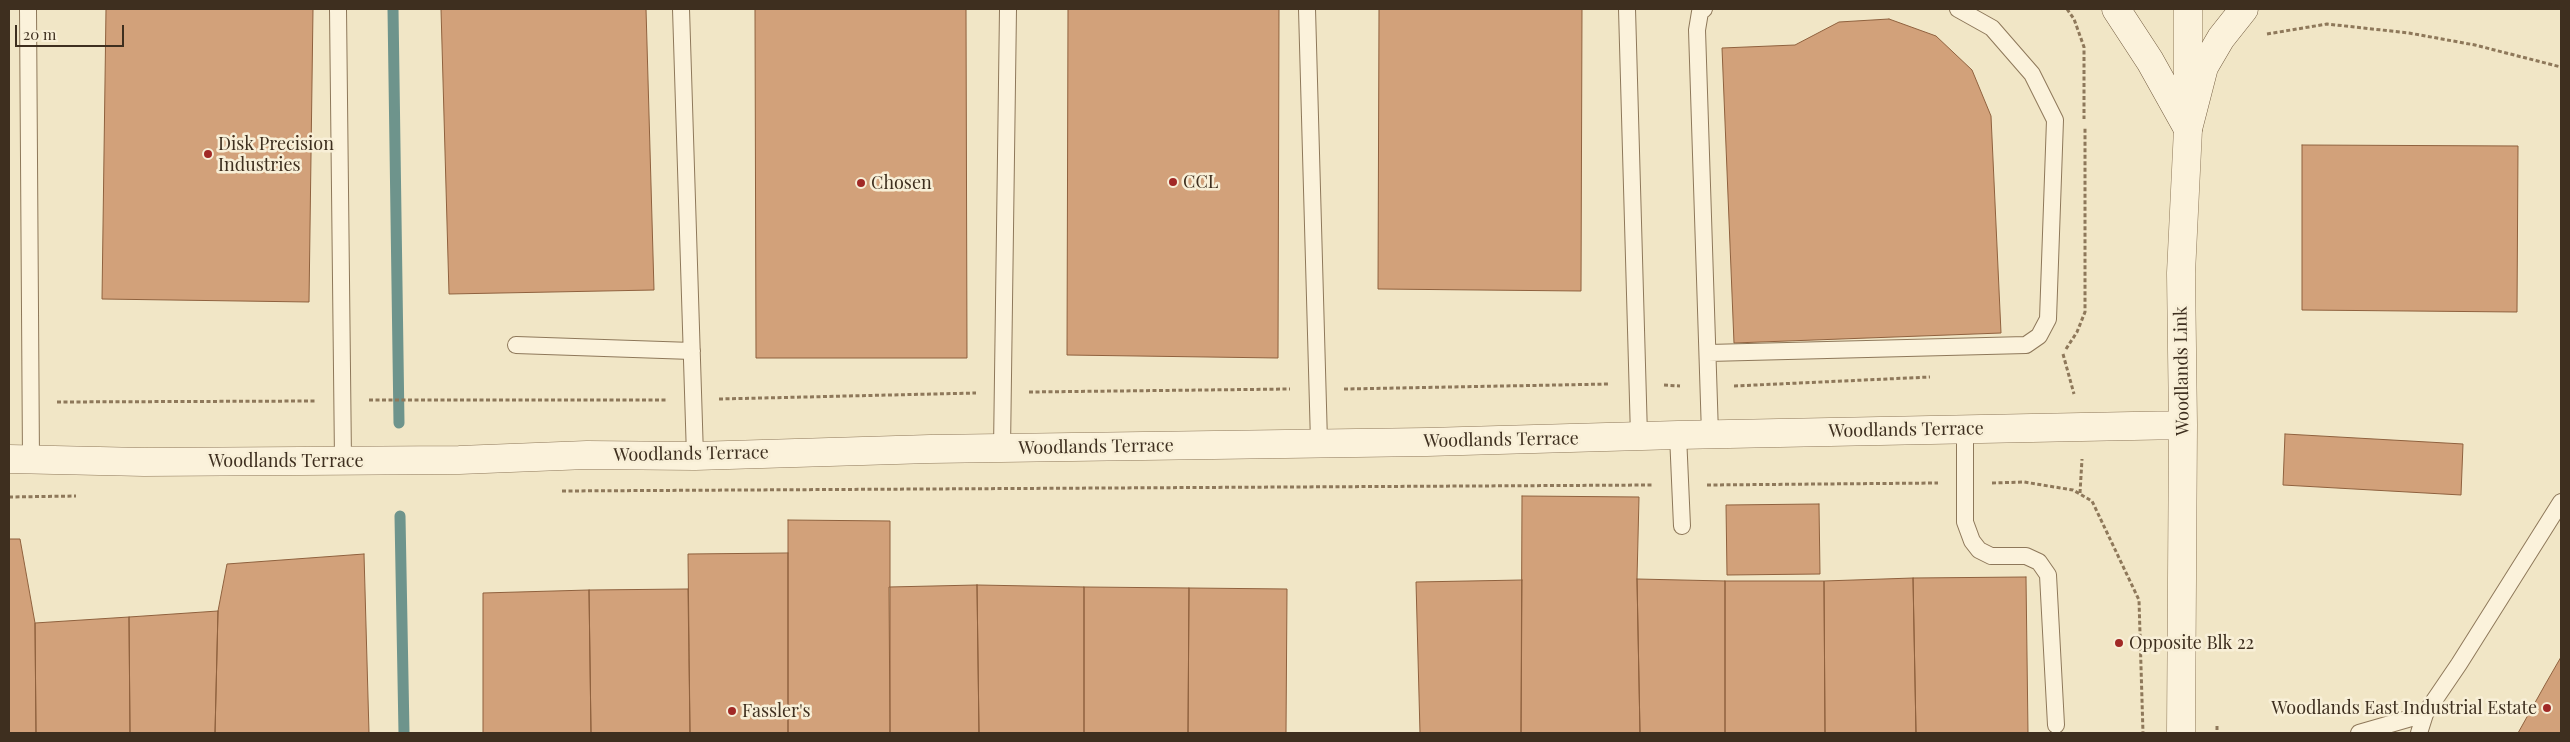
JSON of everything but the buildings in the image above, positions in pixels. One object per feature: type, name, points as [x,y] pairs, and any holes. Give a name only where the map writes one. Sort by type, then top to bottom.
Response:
[{"type":"street","points":[[2116,9],[2150,61],[2188,128]]},
{"type":"street","name":"Woodlands Link","points":[[2181,733],[2183,424],[2181,273],[2188,128],[2188,9]]},
{"type":"street","points":[[2188,128],[2204,67],[2221,38],[2244,9]]},
{"type":"street","name":"Woodlands Terrace","points":[[20,460],[460,460],[587,455],[695,456],[1319,442],[1486,441],[1678,434],[2183,424]]},
{"type":"lane","points":[[20,460],[30,402],[28,9]]},
{"type":"lane","points":[[338,9],[343,460]]},
{"type":"lane","points":[[681,9],[695,456]]},
{"type":"lane","points":[[1002,449],[1008,9]]},
{"type":"lane","points":[[1306,9],[1319,442]]},
{"type":"lane","points":[[1627,9],[1639,436]]},
{"type":"lane","points":[[1704,9],[1700,12],[1697,30],[1710,434]]},
{"type":"lane","points":[[1708,353],[2026,345],[2039,336],[2048,320],[2055,120],[2032,74],[1992,28],[1958,9]]},
{"type":"lane","points":[[516,345],[692,351]]},
{"type":"lane","points":[[1965,429],[1965,522],[1972,541],[1979,550],[1991,556],[2026,556],[2039,562],[2048,575],[2056,725]]},
{"type":"lane","points":[[1678,434],[1682,485],[1682,526]]},
{"type":"lane","points":[[2419,733],[2425,714],[2460,664],[2561,502]]},
{"type":"lane","points":[[2359,733],[2425,714]]},
{"type":"path","points":[[2055,358],[2063,354],[2077,332],[2085,312],[2084,47],[2074,19],[2067,9]]},
{"type":"path","points":[[2262,35],[2327,24],[2409,33],[2475,45],[2561,67]]},
{"type":"path","points":[[30,402],[694,400],[1003,392],[1638,384],[1709,387],[1935,377]]},
{"type":"path","points":[[554,492],[2024,482],[2073,490],[2092,501],[2139,600],[2143,733]]},
{"type":"path","points":[[9,497],[78,496]]},
{"type":"waterway","points":[[393,9],[399,423]]},
{"type":"waterway","points":[[400,516],[404,733]]},
{"type":"place","name":"Disk Precision Industries","points":[[208,154]]},
{"type":"place","name":"CCL","points":[[1173,182]]},
{"type":"place","name":"Chosen","points":[[861,183]]},
{"type":"place","name":"Opposite Blk 22","points":[[2119,643]]},
{"type":"place","name":"Woodlands East Industrial Estate","points":[[2547,708]]},
{"type":"place","name":"Fassler's","points":[[732,711]]}]
